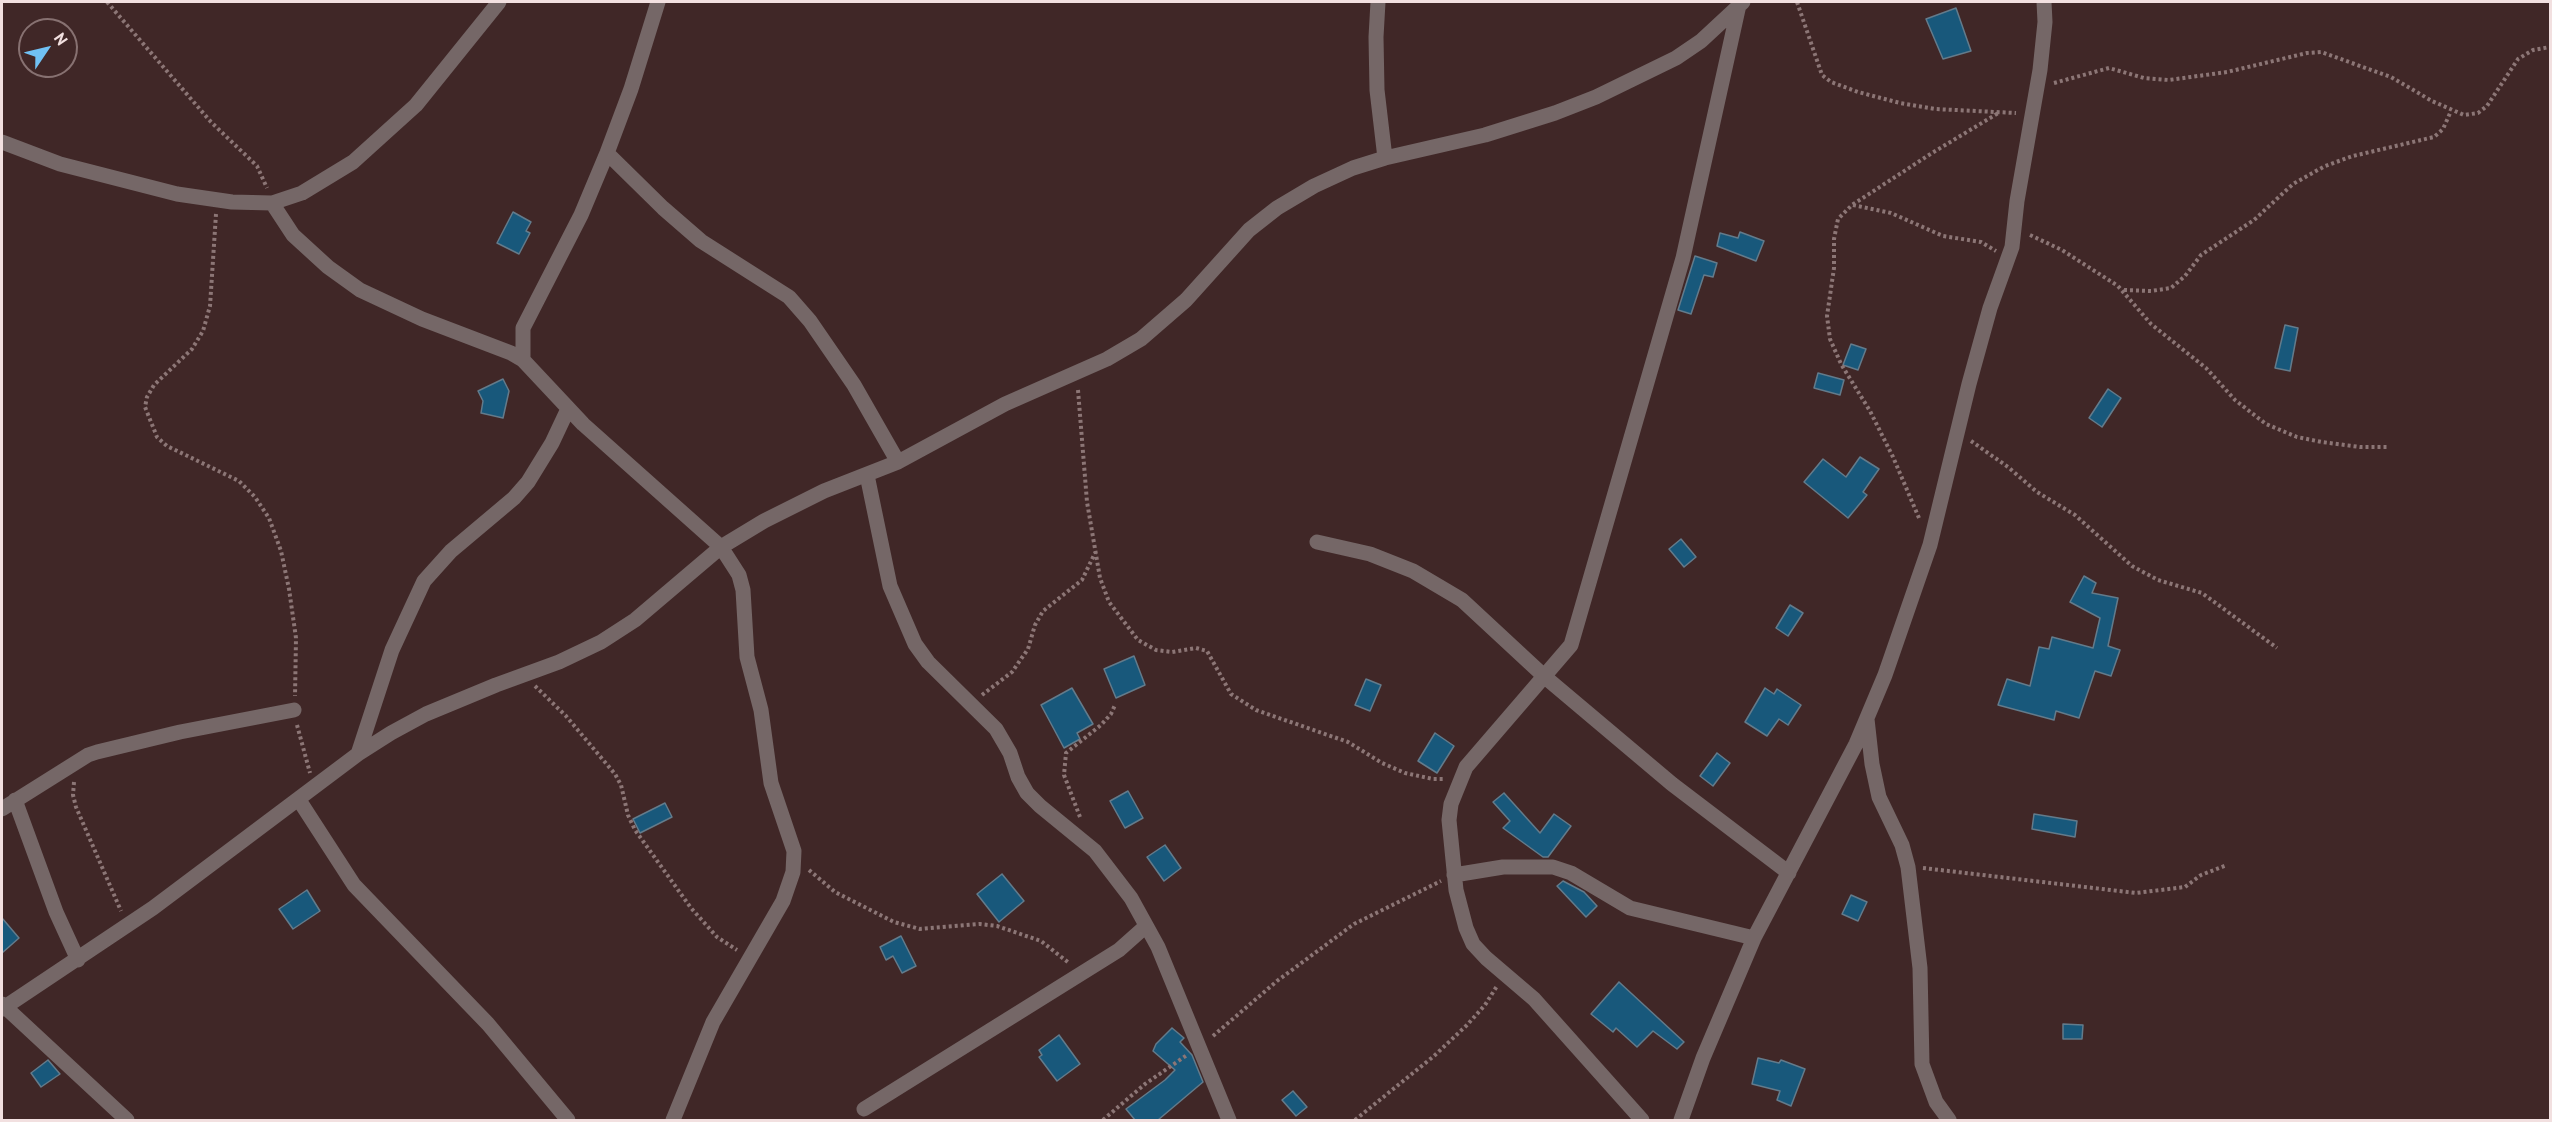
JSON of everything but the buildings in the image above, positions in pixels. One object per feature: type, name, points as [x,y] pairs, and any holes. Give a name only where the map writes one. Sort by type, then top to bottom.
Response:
[{"type":"street","points":[[2,142],[60,164],[177,194],[218,200],[272,203],[302,193],[353,162],[416,105],[499,2]]},
{"type":"street","points":[[523,360],[523,328],[581,215],[607,153],[631,89],[658,2]]},
{"type":"street","points":[[1378,2],[1377,90],[1385,158]]},
{"type":"street","points":[[1681,1120],[1703,1058],[1754,938],[1867,718],[1885,675],[1930,545],[1990,308],[2008,261],[2036,89],[2045,22],[2044,2]]},
{"type":"street","points":[[127,1120],[3,1007],[78,960],[128,925],[358,754],[426,714],[559,662],[601,642],[635,620],[721,547],[798,503],[898,462],[1005,404],[1107,358],[1141,339],[1186,300],[1249,230],[1270,213],[1314,186],[1353,168],[1385,158],[1485,135],[1555,113],[1596,97],[1676,58],[1701,41],[1741,3]]},
{"type":"street","points":[[1642,1120],[1534,999],[1473,944],[1466,927],[1454,875],[1449,820],[1451,804],[1460,778],[1475,755],[1571,645],[1683,258],[1741,3]]},
{"type":"street","points":[[607,153],[701,242],[789,297],[810,321],[838,362],[898,462]]},
{"type":"street","points":[[272,203],[293,235],[328,267],[360,290],[422,319],[511,353],[523,360],[568,410],[721,547],[732,561],[743,590],[747,657],[761,710],[771,783],[794,851],[793,872],[783,901],[713,1022],[673,1120]]},
{"type":"street","points":[[358,754],[392,650],[424,581],[452,551],[514,498],[528,482],[552,443],[568,410]]},
{"type":"street","points":[[867,475],[888,578],[907,629],[928,662],[972,703],[1001,737],[1027,793],[1095,851],[1131,897],[1158,947],[1229,1120]]},
{"type":"street","points":[[1317,542],[1370,554],[1435,582],[1462,600],[1545,677],[1672,784],[1789,873]]},
{"type":"street","points":[[2,809],[88,755],[180,732],[294,710]]},
{"type":"street","points":[[1867,718],[1872,764],[1879,797],[1900,839],[1908,867],[1910,903],[1920,959],[1922,1064],[1936,1102],[1949,1120]]},
{"type":"street","points":[[15,800],[56,912],[78,960]]},
{"type":"street","points":[[299,800],[354,885],[488,1024],[568,1120]]},
{"type":"street","points":[[1454,875],[1503,867],[1552,867],[1571,873],[1630,908],[1754,938]]},
{"type":"street","points":[[864,1109],[1119,950],[1146,926]]},
{"type":"path","points":[[107,2],[211,122],[257,166],[272,203]]},
{"type":"path","points":[[1797,2],[1822,75],[1831,82],[1858,93],[1935,109],[2032,113]]},
{"type":"path","points":[[2036,89],[2109,68],[2144,78],[2169,80],[2227,72],[2307,53],[2321,52],[2391,77],[2451,111],[2464,115],[2478,113],[2487,106],[2518,58],[2533,50],[2550,47]]},
{"type":"path","points":[[2123,290],[2151,291],[2170,288],[2185,276],[2201,255],[2254,220],[2293,184],[2325,166],[2353,156],[2434,137],[2443,129],[2451,111]]},
{"type":"path","points":[[1930,545],[1893,457],[1870,411],[1841,364],[1830,339],[1827,316],[1834,268],[1834,239],[1838,219],[1852,205],[2000,112]]},
{"type":"path","points":[[218,200],[210,306],[202,331],[192,349],[154,385],[148,394],[146,407],[157,437],[167,446],[238,480],[255,497],[269,518],[281,551],[296,638],[294,710],[314,788]]},
{"type":"path","points":[[1852,205],[1891,213],[1943,236],[1981,242],[2008,261]]},
{"type":"path","points":[[2015,227],[2062,250],[2123,290],[2151,324],[2206,368],[2249,413],[2266,424],[2296,437],[2322,442],[2361,447],[2388,447]]},
{"type":"path","points":[[1076,372],[1087,502],[1100,578],[1109,602],[1138,640],[1156,650],[1172,652],[1196,648],[1207,651],[1232,694],[1256,710],[1348,742],[1382,763],[1405,773],[1433,779],[1460,778]]},
{"type":"path","points":[[1958,433],[2008,467],[2037,492],[2075,515],[2132,566],[2158,580],[2202,593],[2277,648]]},
{"type":"path","points":[[972,703],[1012,672],[1028,649],[1043,610],[1082,580],[1095,552]]},
{"type":"path","points":[[524,675],[566,716],[615,774],[621,785],[628,816],[635,830],[703,923],[717,937],[749,957]]},
{"type":"path","points":[[1083,825],[1064,775],[1066,753],[1101,725],[1112,714],[1115,705]]},
{"type":"path","points":[[88,755],[74,782],[73,795],[80,818],[128,925]]},
{"type":"path","points":[[794,851],[812,874],[835,892],[894,922],[920,930],[980,924],[997,926],[1041,941],[1082,974]]},
{"type":"path","points":[[1908,867],[1977,872],[2136,893],[2185,887],[2201,875],[2228,865]]},
{"type":"path","points":[[1103,1120],[1145,1084],[1200,1047],[1277,981],[1354,924],[1454,875]]},
{"type":"path","points":[[1354,1120],[1434,1056],[1467,1025],[1485,1005],[1504,974]]}]
